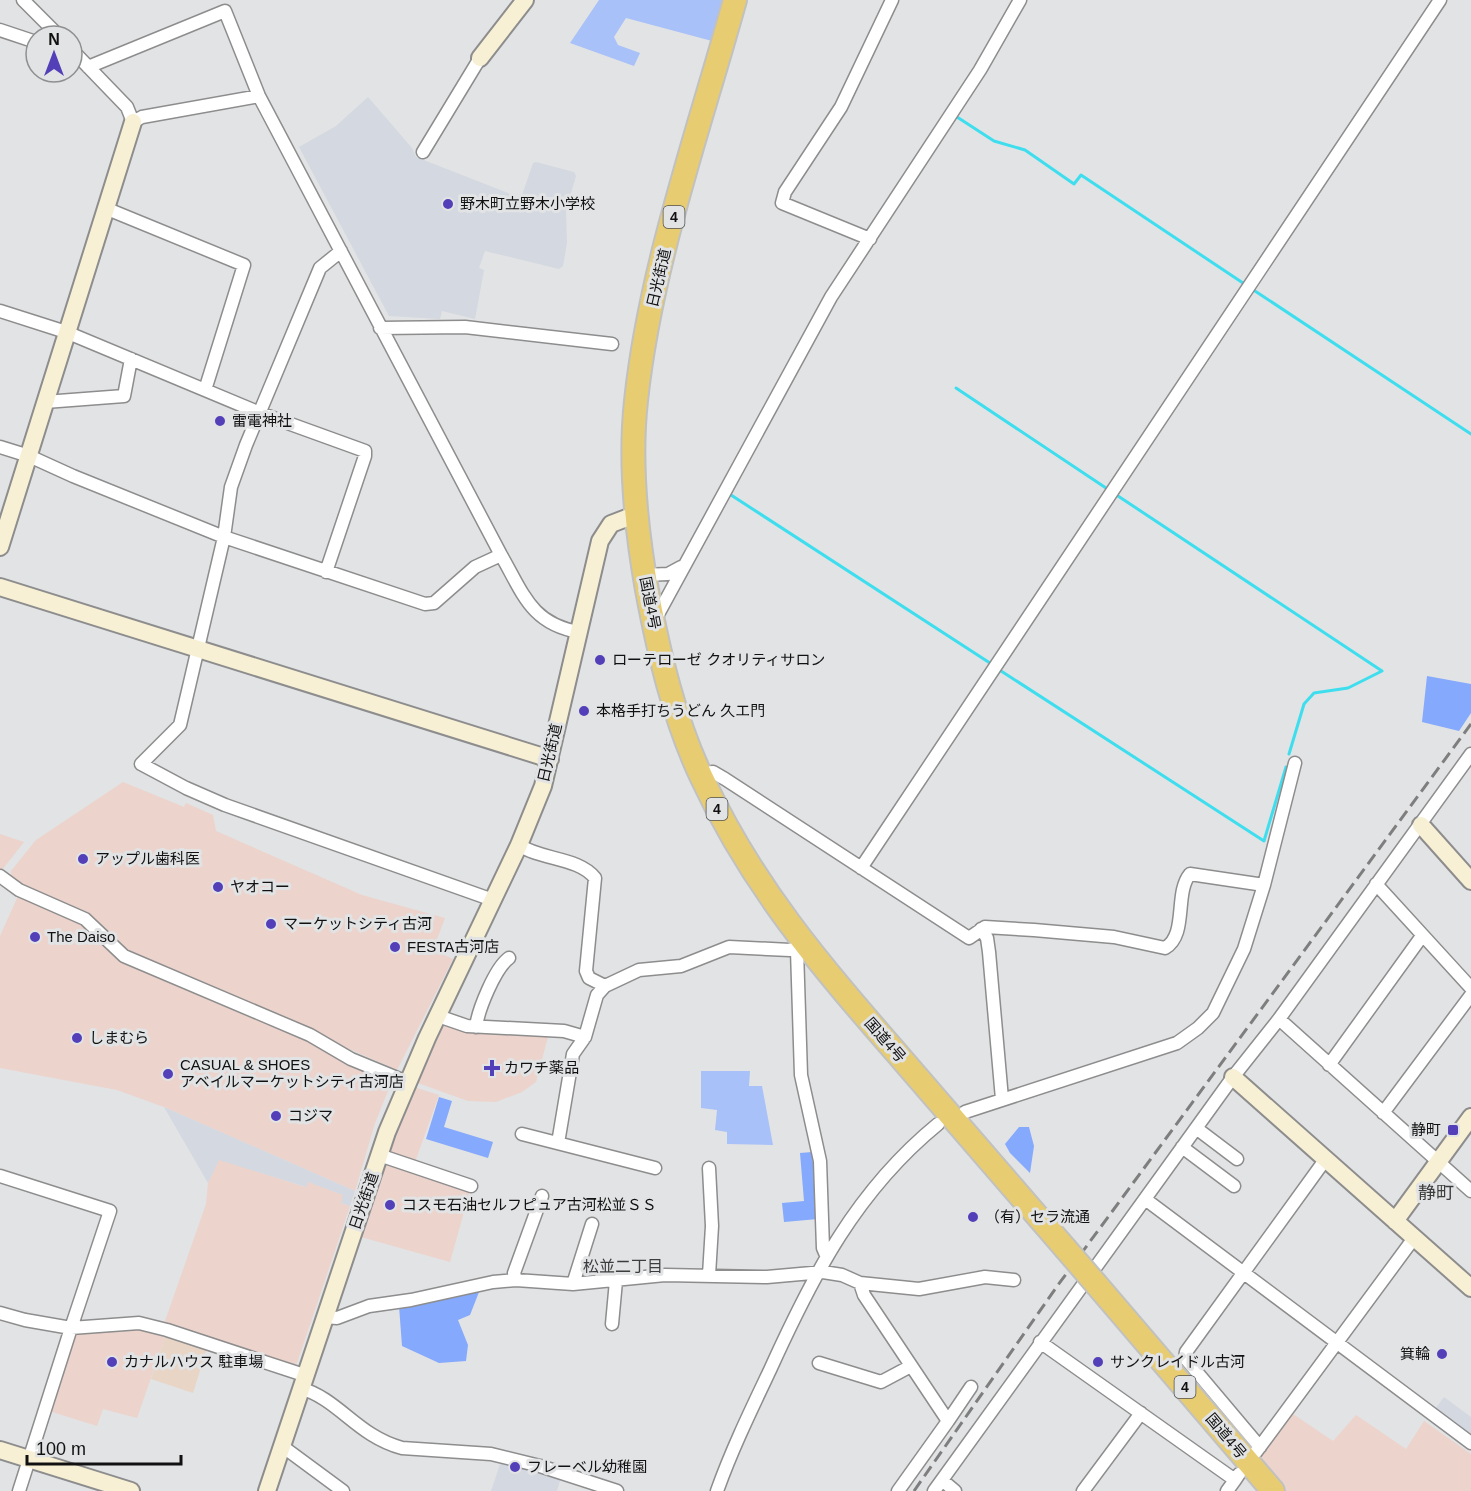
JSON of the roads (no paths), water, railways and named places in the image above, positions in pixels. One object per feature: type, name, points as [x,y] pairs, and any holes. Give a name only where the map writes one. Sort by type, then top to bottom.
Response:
[{"type":"highway","name":"日光街道","points":[[637,514],[635,412],[644,345],[660,270],[735,0]]},
{"type":"highway","name":"国道4号","points":[[637,514],[644,575],[654,624],[680,721],[700,774],[756,877],[800,948],[1065,1248],[1273,1491]]},
{"type":"street","points":[[23,0],[46,24]]},
{"type":"street","points":[[423,152],[480,58],[525,0]]},
{"type":"street","points":[[870,239],[783,203],[785,192],[841,107],[892,0]]},
{"type":"street","points":[[654,624],[659,609],[831,297],[980,70],[1020,0]]},
{"type":"street","points":[[861,868],[1440,0]]},
{"type":"street","points":[[88,67],[225,11],[260,96],[380,328],[534,613],[545,620],[579,632]]},
{"type":"street","points":[[0,30],[24,38]]},
{"type":"street","points":[[0,547],[133,122],[127,107],[84,63]]},
{"type":"street","points":[[133,122],[142,117],[260,96]]},
{"type":"street","points":[[105,208],[244,265],[205,390]]},
{"type":"street","points":[[341,251],[320,268],[231,487],[224,537],[180,725],[141,764],[186,788],[225,805],[493,900]]},
{"type":"street","points":[[0,311],[66,332],[260,413],[364,451],[365,456],[326,572]]},
{"type":"street","points":[[380,328],[465,327],[612,344]]},
{"type":"street","points":[[45,402],[124,396],[131,359]]},
{"type":"street","points":[[0,447],[29,456],[224,537],[425,604],[434,603],[475,567],[501,555]]},
{"type":"street","name":"日光街道","points":[[267,1491],[379,1155],[407,1082],[519,845],[543,786],[600,541],[611,524],[637,514]]},
{"type":"street","points":[[644,575],[668,574],[682,567]]},
{"type":"street","points":[[0,587],[550,759]]},
{"type":"street","points":[[934,1491],[1233,1077],[1279,1019],[1471,754]]},
{"type":"street","points":[[965,1112],[1177,1042],[1198,1028],[1213,1013],[1244,949],[1264,885],[1295,763]]},
{"type":"street","points":[[700,774],[713,772],[725,779],[969,938],[981,929],[1086,933],[1114,936],[1165,948],[1174,938],[1183,891],[1190,874],[1264,885]]},
{"type":"street","points":[[1421,825],[1470,878]]},
{"type":"street","points":[[519,845],[530,853],[584,868],[595,878],[586,971],[589,978],[605,986]]},
{"type":"street","points":[[0,876],[19,890],[85,919],[124,956],[310,1035],[351,1059],[407,1082]]},
{"type":"street","points":[[1376,884],[1471,988]]},
{"type":"street","points":[[981,929],[987,938],[989,952],[1002,1099]]},
{"type":"street","points":[[1329,1065],[1422,936]]},
{"type":"street","points":[[558,1143],[573,1054],[585,1037],[597,995],[605,986],[639,970],[681,966],[729,947],[800,948],[801,1075],[820,1161],[823,1248],[826,1255]]},
{"type":"street","points":[[476,1027],[479,1013],[500,966],[509,958]]},
{"type":"street","points":[[1383,1113],[1471,994]]},
{"type":"street","points":[[438,1016],[476,1027],[564,1031],[585,1037]]},
{"type":"street","points":[[1279,1019],[1471,1191]]},
{"type":"street","points":[[1233,1077],[1471,1288]]},
{"type":"street","points":[[1395,1221],[1471,1117]]},
{"type":"street","points":[[717,1491],[740,1435],[826,1255],[895,1162],[938,1124]]},
{"type":"street","points":[[1196,1128],[1237,1159]]},
{"type":"street","points":[[522,1134],[655,1168]]},
{"type":"street","points":[[1182,1147],[1234,1186]]},
{"type":"street","points":[[379,1155],[471,1186]]},
{"type":"street","points":[[1325,1160],[1186,1353],[1185,1358],[1257,1450],[1414,1238]]},
{"type":"street","points":[[709,1168],[712,1226],[709,1275]]},
{"type":"street","points":[[0,1176],[111,1211],[70,1328],[19,1491]]},
{"type":"street","points":[[516,1280],[514,1273],[542,1196]]},
{"type":"street","points":[[1145,1199],[1471,1443]]},
{"type":"street","points":[[573,1284],[592,1224]]},
{"type":"street","points":[[324,1317],[337,1318],[369,1306],[411,1300],[493,1282],[516,1280],[573,1284],[665,1275],[767,1277],[823,1272],[842,1275],[860,1283],[919,1289],[985,1277],[1014,1280]]},
{"type":"street","points":[[612,1324],[616,1281]]},
{"type":"street","points":[[860,1283],[864,1295],[948,1421]]},
{"type":"street","points":[[0,1313],[70,1328],[139,1323],[179,1333],[302,1381],[356,1426],[388,1444],[402,1448],[491,1454],[540,1466],[617,1491]]},
{"type":"street","points":[[1040,1342],[1141,1413],[1233,1482]]},
{"type":"street","points":[[819,1363],[881,1382],[911,1366]]},
{"type":"street","points":[[897,1491],[971,1387]]},
{"type":"street","points":[[1083,1491],[1141,1413]]},
{"type":"street","points":[[282,1446],[343,1491]]},
{"type":"street","points":[[0,1450],[130,1491]]},
{"type":"street","points":[[942,1480],[955,1491]]},
{"type":"waterway","points":[[957,117],[994,141],[1025,150],[1074,184],[1081,175],[1246,285]]},
{"type":"waterway","points":[[1252,289],[1471,434]]},
{"type":"waterway","points":[[956,388],[1109,490]]},
{"type":"waterway","points":[[1115,494],[1382,671]]},
{"type":"waterway","points":[[731,495],[993,665]]},
{"type":"waterway","points":[[998,669],[1264,841],[1286,767]]},
{"type":"waterway","points":[[1289,754],[1304,704],[1314,693],[1348,688],[1382,671]]},
{"type":"railway","points":[[914,1491],[1058,1285],[1471,724]]},
{"type":"place","name":"野木町立野木小学校","points":[[448,204]]},
{"type":"place","name":"雷電神社","points":[[220,421]]},
{"type":"place","name":"ローテローゼ クオリティサロン","points":[[600,660]]},
{"type":"place","name":"本格手打ちうどん 久エ門","points":[[584,711]]},
{"type":"place","name":"アップル歯科医","points":[[83,859]]},
{"type":"place","name":"ヤオコー","points":[[218,887]]},
{"type":"place","name":"マーケットシティ古河","points":[[271,924]]},
{"type":"place","name":"The Daiso","points":[[35,937]]},
{"type":"place","name":"FESTA古河店","points":[[395,947]]},
{"type":"place","name":"しまむら","points":[[77,1038]]},
{"type":"place","name":"カワチ薬品","points":[[492,1068]]},
{"type":"place","name":"CASUAL & SHOES アベイルマーケットシティ古河店","points":[[168,1074]]},
{"type":"place","name":"コジマ","points":[[276,1116]]},
{"type":"place","name":"静町","points":[[1453,1130]]},
{"type":"place","name":"コスモ石油セルフピュア古河松並ＳＳ","points":[[390,1205]]},
{"type":"place","name":"（有）セラ流通","points":[[973,1217]]},
{"type":"place","name":"箕輪","points":[[1442,1354]]},
{"type":"place","name":"カナルハウス 駐車場","points":[[112,1362]]},
{"type":"place","name":"サンクレイドル古河","points":[[1098,1362]]},
{"type":"place","name":"フレーベル幼稚園","points":[[515,1467]]},
{"type":"district","name":"静町","points":[[1436,1193]]},
{"type":"district","name":"松並二丁目","points":[[623,1266]]}]
